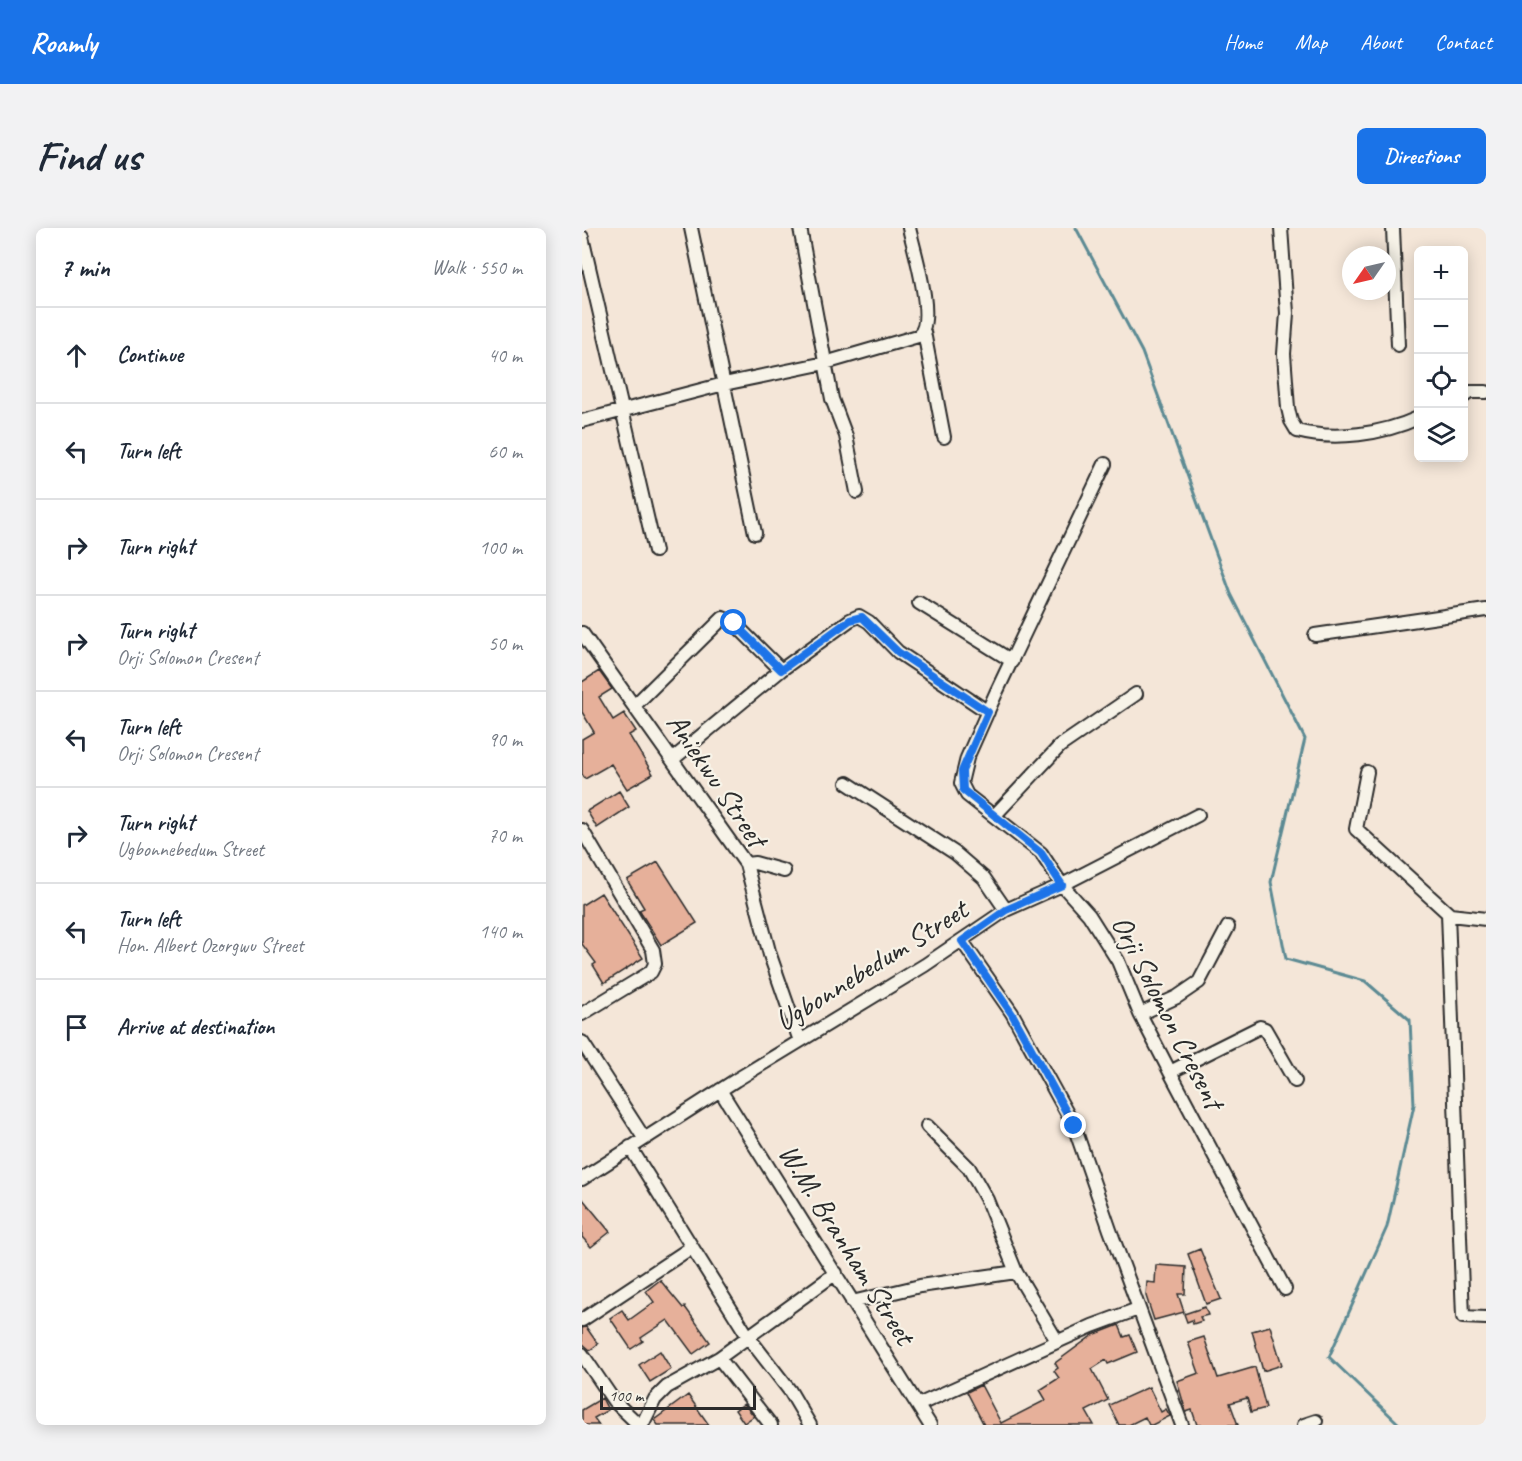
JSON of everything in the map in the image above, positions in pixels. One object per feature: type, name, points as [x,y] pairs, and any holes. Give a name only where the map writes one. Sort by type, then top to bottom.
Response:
[{"type":"street","points":[[691,228],[755,533]]},
{"type":"street","points":[[800,228],[832,399],[846,436],[857,492]]},
{"type":"street","points":[[909,228],[927,311],[924,332],[945,437]]},
{"type":"street","points":[[1281,228],[1287,313],[1284,354],[1290,414],[1297,431],[1307,434],[1379,432],[1414,420]]},
{"type":"street","points":[[1393,228],[1398,345]]},
{"type":"street","points":[[582,237],[655,551]]},
{"type":"street","points":[[582,421],[724,384],[825,363],[907,340],[924,332]]},
{"type":"street","points":[[1468,393],[1486,392]]},
{"type":"street","name":"Orji Solomon Cresent","points":[[1105,464],[967,758],[961,783],[967,795],[1041,853],[1062,885],[1089,915],[1118,961],[1140,1014],[1286,1289]]},
{"type":"street","points":[[919,603],[1012,661]]},
{"type":"street","points":[[1315,634],[1486,610]]},
{"type":"street","points":[[673,759],[781,670],[850,620],[862,617],[898,652],[988,712]]},
{"type":"street","points":[[634,706],[723,618],[734,623],[781,670]]},
{"type":"street","name":"Aniekwu Street","points":[[582,633],[746,864],[770,955],[800,1041]]},
{"type":"street","points":[[995,815],[1060,746],[1136,694]]},
{"type":"street","points":[[1367,772],[1356,829],[1448,913],[1486,919]]},
{"type":"street","points":[[847,783],[955,853],[984,878],[1006,910]]},
{"type":"street","name":"Ugbonnebedum Street","points":[[582,1179],[720,1090],[962,941],[1006,910],[1062,885],[1198,815]]},
{"type":"street","points":[[582,830],[653,950],[655,964],[651,972],[582,1014]]},
{"type":"street","points":[[746,864],[755,863],[784,871]]},
{"type":"street","points":[[1448,913],[1463,1317],[1486,1318]]},
{"type":"street","points":[[1140,1014],[1177,997],[1199,982],[1228,927]]},
{"type":"street","points":[[962,941],[1012,1014],[1074,1126],[1138,1309],[1182,1425]]},
{"type":"street","points":[[1170,1072],[1260,1027],[1265,1029],[1295,1081]]},
{"type":"street","points":[[582,1042],[644,1138]]},
{"type":"street","name":"W.M. Branham Street","points":[[720,1090],[930,1425]]},
{"type":"street","points":[[927,1126],[969,1168],[987,1200],[1017,1272],[1057,1341]]},
{"type":"street","points":[[630,1147],[748,1338],[790,1391],[810,1425]]},
{"type":"street","points":[[582,1320],[692,1247]]},
{"type":"street","points":[[852,1302],[920,1286],[982,1279],[1017,1272]]},
{"type":"street","points":[[582,1354],[614,1401],[640,1425],[655,1399],[667,1387],[719,1358],[836,1273]]},
{"type":"street","points":[[918,1405],[1057,1341],[1138,1309]]},
{"type":"street","points":[[719,1358],[771,1425]]},
{"type":"building","points":[[599,671],[612,689],[599,697],[613,720],[624,713],[636,731],[629,735],[653,774],[627,789],[611,764],[585,779],[582,774],[582,739],[594,732],[582,712],[582,682]]},
{"type":"building","points":[[619,791],[629,807],[597,828],[587,811]]},
{"type":"building","points":[[658,862],[697,923],[661,945],[639,910],[644,908],[627,880]]},
{"type":"building","points":[[601,893],[643,958],[604,983],[593,965],[596,963],[582,944],[582,905]]},
{"type":"building","points":[[582,1198],[610,1232],[591,1247],[582,1237]]},
{"type":"building","points":[[1200,1249],[1221,1299],[1206,1304],[1188,1254]]},
{"type":"building","points":[[1156,1265],[1186,1267],[1185,1294],[1178,1294],[1184,1312],[1154,1320],[1146,1296],[1147,1282],[1155,1283]]},
{"type":"building","points":[[660,1280],[683,1308],[685,1307],[710,1342],[693,1354],[668,1320],[641,1338],[643,1341],[631,1349],[610,1318],[622,1310],[629,1320],[654,1302],[646,1291]]},
{"type":"building","points":[[1205,1307],[1208,1315],[1200,1317],[1202,1321],[1193,1324],[1192,1320],[1187,1322],[1184,1314]]},
{"type":"building","points":[[1119,1325],[1124,1337],[1130,1335],[1137,1352],[1108,1364],[1106,1360],[1092,1369],[1108,1400],[1086,1411],[1094,1425],[984,1425],[967,1392],[981,1385],[1001,1423],[1046,1400],[1040,1390],[1059,1378],[1054,1371],[1058,1368],[1055,1363],[1093,1335]]},
{"type":"building","points":[[1270,1326],[1282,1365],[1263,1371],[1252,1331]]},
{"type":"building","points":[[586,1327],[598,1344],[590,1350],[582,1343],[582,1328]]},
{"type":"building","points":[[1204,1337],[1218,1378],[1255,1367],[1266,1408],[1251,1412],[1247,1398],[1230,1403],[1238,1425],[1197,1425],[1192,1410],[1186,1412],[1177,1381],[1199,1373],[1188,1342]]},
{"type":"building","points":[[660,1351],[671,1369],[650,1382],[639,1365]]},
{"type":"building","points":[[1149,1387],[1161,1412],[1166,1409],[1170,1416],[1152,1425],[1149,1425],[1145,1417],[1129,1425],[1119,1425],[1109,1405]]},
{"type":"building","points":[[688,1395],[709,1425],[658,1425],[654,1420]]},
{"type":"building","points":[[602,1398],[608,1410],[594,1418],[599,1425],[582,1425],[582,1410]]},
{"type":"building","points":[[744,1404],[754,1416],[744,1423],[735,1410]]},
{"type":"waterway","points":[[1076,228],[1142,352],[1231,594],[1305,739],[1271,882],[1286,959],[1365,981],[1410,1020],[1414,1105],[1387,1227],[1329,1357],[1400,1425]]},
{"type":"route","points":[[734,623],[781,670],[850,620],[862,617],[898,652],[988,712],[962,771],[963,790],[1041,853],[1062,885],[1006,910],[962,941],[982,967],[1012,1014],[1054,1086],[1074,1126]]}]
